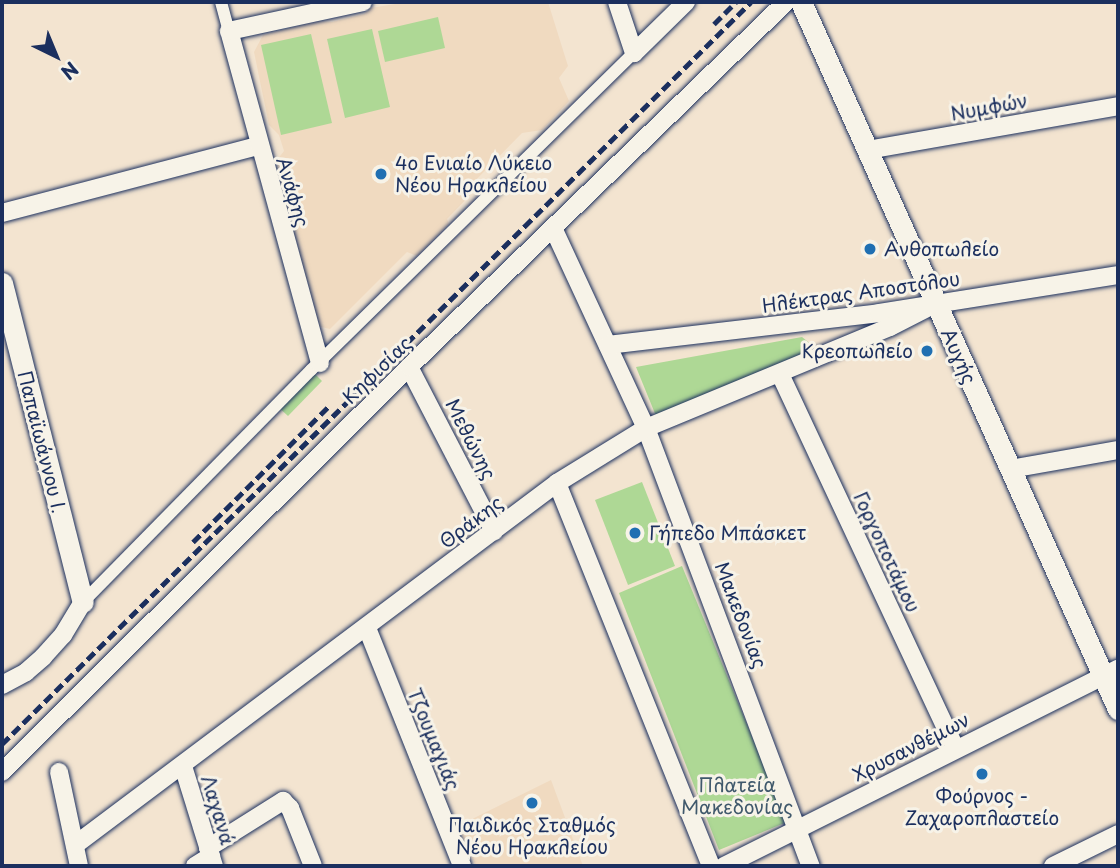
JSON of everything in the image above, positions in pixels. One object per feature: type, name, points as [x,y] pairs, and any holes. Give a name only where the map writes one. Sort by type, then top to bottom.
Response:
[{"type":"street","points":[[221,2],[229,31],[363,2]]},
{"type":"street","points":[[617,2],[634,53]]},
{"type":"street","points":[[2,685],[26,672],[50,650],[69,628],[83,602],[320,363],[686,2]]},
{"type":"street","name":"Κηφισίας","points":[[2,772],[410,367],[786,2]]},
{"type":"street","name":"Αυγής","points":[[801,2],[1010,469],[1111,672],[1118,709]]},
{"type":"street","name":"Ανάφης","points":[[229,31],[258,146],[320,363]]},
{"type":"street","name":"Νυμφών","points":[[867,150],[1118,106]]},
{"type":"street","points":[[2,213],[258,146]]},
{"type":"street","name":"Μακεδονίας","points":[[554,230],[646,428],[811,866]]},
{"type":"street","name":"Ηλέκτρας Αποστόλου","points":[[608,345],[935,304],[1118,275]]},
{"type":"street","name":"Παπαϊωάννου Ι.","points":[[2,283],[83,602]]},
{"type":"street","name":"Θράκης","points":[[75,845],[367,628],[556,482],[646,428],[890,327],[935,304]]},
{"type":"street","name":"Μεθώνης","points":[[410,367],[494,531]]},
{"type":"street","name":"Γοργοποτάμου","points":[[780,374],[955,748]]},
{"type":"street","points":[[1010,469],[1118,450]]},
{"type":"street","points":[[556,482],[711,866]]},
{"type":"street","name":"Τζουμαγιάς","points":[[367,628],[462,866]]},
{"type":"street","name":"Χρυσανθέμων","points":[[724,866],[1111,672]]},
{"type":"street","name":"Λαχανά","points":[[183,766],[211,857]]},
{"type":"street","points":[[59,772],[79,866]]},
{"type":"street","points":[[195,866],[211,857],[283,801],[290,808],[313,866]]},
{"type":"street","points":[[1053,866],[1118,834]]},
{"type":"shaded area","name":"4ο Ενιαίο Λύκειο Νέου Ηρακλείου","points":[[407,2],[548,2],[568,66],[559,78],[569,101],[542,130],[522,133],[469,187],[473,192],[447,219],[449,224],[417,256],[407,252],[330,329],[312,325],[277,160],[284,151],[279,135],[269,125],[254,52],[263,35],[317,21],[332,22],[364,14],[371,8]]},
{"type":"shaded area","name":"Παιδικός Σταθμός Νέου Ηρακλείου","points":[[551,780],[583,866],[476,866],[458,826]]},
{"type":"green space","points":[[438,17],[445,48],[385,62],[378,31]]},
{"type":"green space","points":[[372,29],[390,107],[345,118],[327,39]]},
{"type":"green space","points":[[311,34],[332,123],[281,135],[261,45]]},
{"type":"green space","points":[[802,337],[812,345],[805,354],[656,416],[636,367]]},
{"type":"green space","points":[[311,370],[322,381],[288,416],[276,405]]},
{"type":"green space","name":"Γήπεδο Μπάσκετ","points":[[642,482],[675,566],[628,585],[595,500]]},
{"type":"green space","name":"Πλατεία Μακεδονίας","points":[[682,566],[787,822],[719,850],[619,593]]},
{"type":"railway","points":[[714,24],[736,2]]},
{"type":"railway","points":[[2,744],[751,2]]},
{"type":"railway","points":[[193,542],[329,406]]},
{"type":"place","name":"4ο Ενιαίο Λύκειο Νέου Ηρακλείου","points":[[381,174]]},
{"type":"place","name":"Ανθοπωλείο","points":[[870,249]]},
{"type":"place","name":"Κρεοπωλείο","points":[[927,351]]},
{"type":"place","name":"Γήπεδο Μπάσκετ","points":[[635,533]]},
{"type":"place","name":"Φούρνος - Ζαχαροπλαστείο","points":[[982,774]]},
{"type":"place","name":"Παιδικός Σταθμός Νέου Ηρακλείου","points":[[532,803]]}]
